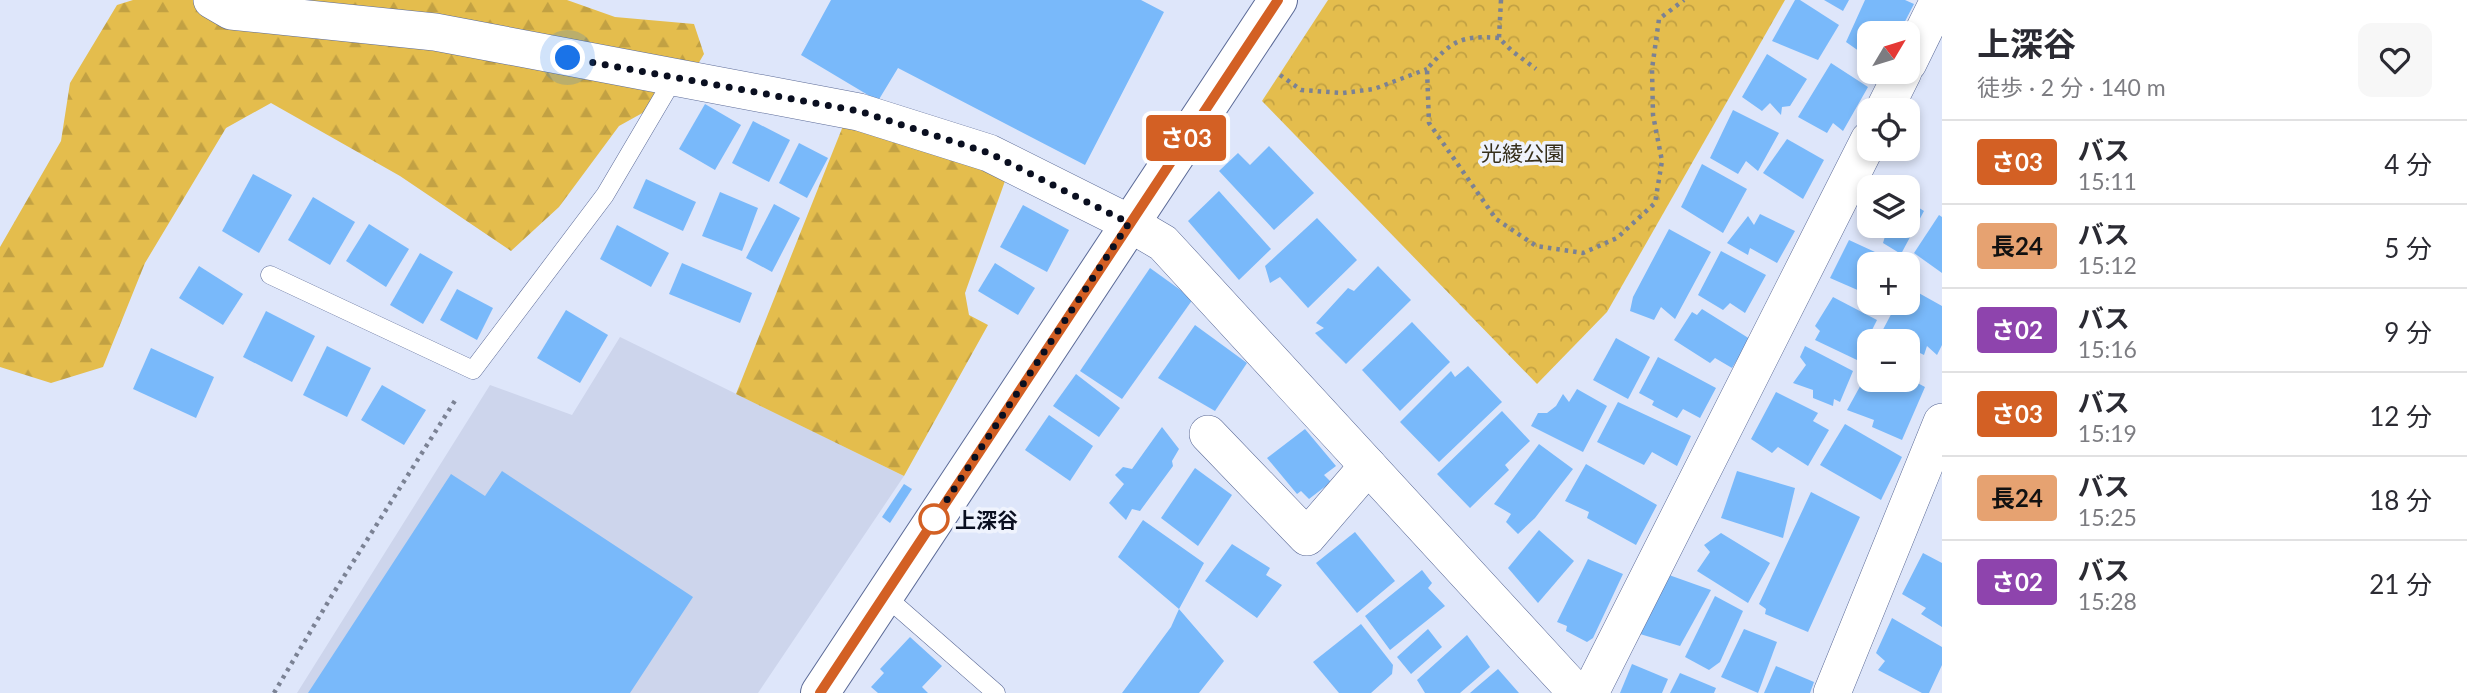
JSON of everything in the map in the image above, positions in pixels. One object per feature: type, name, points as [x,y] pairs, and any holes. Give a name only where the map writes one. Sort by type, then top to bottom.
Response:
[{"type":"street","points":[[212,0],[231,11],[435,32],[859,111],[989,153],[1129,223],[1163,243],[1577,693]]},
{"type":"street","points":[[820,693],[1278,0]]},
{"type":"street","points":[[1920,39],[1939,0]]},
{"type":"street","points":[[1590,693],[1858,161]]},
{"type":"street","points":[[1832,693],[1942,422]]},
{"type":"street","points":[[1208,434],[1307,537],[1368,466]]},
{"type":"lane","points":[[270,275],[473,370],[605,195],[674,78]]},
{"type":"lane","points":[[884,595],[996,693]]},
{"type":"path","points":[[1499,38],[1501,0]]},
{"type":"path","points":[[1427,69],[1429,123],[1496,219],[1536,246],[1583,253],[1617,238],[1655,204],[1662,161],[1653,115],[1652,69],[1659,19],[1684,0]]},
{"type":"path","points":[[1280,75],[1301,90],[1343,93],[1374,89],[1427,69],[1446,47],[1472,36],[1499,38],[1536,69]]},
{"type":"path","points":[[274,693],[473,370]]},
{"type":"shaded area","points":[[620,337],[904,476],[758,693],[297,693],[490,385],[572,415]]},
{"type":"green space","points":[[133,0],[567,0],[615,17],[694,24],[704,54],[682,91],[619,126],[559,207],[511,251],[400,176],[271,103],[226,128],[145,263],[103,367],[51,383],[0,367],[0,247],[61,141],[70,83],[117,5]]},
{"type":"green space","name":"光綾公園","points":[[1328,0],[1785,0],[1607,312],[1537,384],[1262,101]]},
{"type":"green space","points":[[843,126],[981,168],[1005,181],[965,293],[969,315],[988,325],[904,476],[736,394]]},
{"type":"building","points":[[831,0],[1141,0],[1164,12],[1085,165],[898,68],[878,101],[801,55]]},
{"type":"building","points":[[1795,0],[1800,0],[1839,25],[1818,60],[1772,41]]},
{"type":"building","points":[[1824,0],[1849,0],[1843,11]]},
{"type":"building","points":[[1865,0],[1905,0],[1914,4],[1905,21],[1857,21],[1857,50],[1846,42]]},
{"type":"building","points":[[1767,54],[1807,79],[1790,106],[1782,107],[1781,115],[1770,103],[1762,111],[1742,97]]},
{"type":"building","points":[[1831,63],[1857,80],[1857,84],[1868,87],[1862,98],[1857,98],[1857,106],[1843,131],[1833,123],[1827,133],[1798,117]]},
{"type":"building","points":[[705,104],[741,125],[715,170],[679,149]]},
{"type":"building","points":[[1733,110],[1779,133],[1758,171],[1746,161],[1738,174],[1710,158]]},
{"type":"building","points":[[753,121],[790,140],[769,182],[732,163]]},
{"type":"building","points":[[1787,139],[1824,160],[1803,199],[1763,173]]},
{"type":"building","points":[[799,143],[828,158],[807,198],[779,183]]},
{"type":"building","points":[[1269,146],[1314,193],[1274,230],[1219,171],[1238,153],[1250,165]]},
{"type":"building","points":[[1702,164],[1747,189],[1723,233],[1681,207]]},
{"type":"building","points":[[253,174],[292,195],[259,253],[222,231]]},
{"type":"building","points":[[646,179],[696,202],[683,231],[633,208]]},
{"type":"building","points":[[1219,191],[1271,249],[1239,280],[1188,221]]},
{"type":"building","points":[[720,192],[758,208],[742,251],[702,236]]},
{"type":"building","points":[[313,197],[355,222],[330,265],[288,240]]},
{"type":"building","points":[[774,204],[800,218],[772,272],[746,258]]},
{"type":"building","points":[[1023,205],[1069,230],[1047,272],[1000,247]]},
{"type":"building","points":[[1760,214],[1795,231],[1777,263],[1750,248],[1748,255],[1727,243],[1748,216],[1754,225]]},
{"type":"building","points":[[1939,215],[1942,217],[1942,273],[1920,257],[1920,252],[1915,252]]},
{"type":"building","points":[[1317,218],[1357,260],[1308,308],[1280,277],[1270,283],[1265,266]]},
{"type":"building","points":[[369,224],[409,249],[386,287],[346,261]]},
{"type":"building","points":[[617,225],[669,253],[651,287],[600,259]]},
{"type":"building","points":[[1669,229],[1711,252],[1675,319],[1661,307],[1654,320],[1630,311],[1633,297]]},
{"type":"building","points":[[1884,238],[1910,238],[1902,252],[1883,243]]},
{"type":"building","points":[[1849,240],[1875,252],[1857,252],[1857,290],[1830,278]]},
{"type":"building","points":[[1721,251],[1766,275],[1745,313],[1730,303],[1723,310],[1698,295]]},
{"type":"building","points":[[420,253],[453,272],[423,324],[390,305]]},
{"type":"building","points":[[682,263],[752,293],[740,323],[669,294]]},
{"type":"building","points":[[995,263],[1035,288],[1018,315],[978,291]]},
{"type":"building","points":[[199,266],[243,294],[223,325],[179,298]]},
{"type":"building","points":[[1378,266],[1411,300],[1346,364],[1315,333],[1324,328],[1316,323],[1348,288],[1354,291]]},
{"type":"building","points":[[1150,268],[1193,299],[1122,399],[1080,371]]},
{"type":"building","points":[[457,289],[493,308],[477,340],[440,320]]},
{"type":"building","points":[[1920,294],[1942,306],[1942,345],[1937,355],[1927,346],[1924,355],[1920,353],[1920,329],[1883,329],[1891,315],[1920,315]]},
{"type":"building","points":[[1833,297],[1857,310],[1857,315],[1867,315],[1877,320],[1872,329],[1857,329],[1857,360],[1815,340],[1820,331],[1815,326]]},
{"type":"building","points":[[1702,309],[1750,339],[1732,368],[1715,358],[1710,363],[1674,340],[1692,312],[1697,315]]},
{"type":"building","points":[[566,310],[608,335],[580,383],[537,358]]},
{"type":"building","points":[[266,311],[315,336],[292,382],[243,357]]},
{"type":"building","points":[[1412,322],[1450,362],[1400,411],[1362,370]]},
{"type":"building","points":[[1195,325],[1247,363],[1215,411],[1158,378]]},
{"type":"building","points":[[1616,338],[1650,357],[1628,399],[1593,380]]},
{"type":"building","points":[[327,346],[371,368],[347,417],[303,395]]},
{"type":"building","points":[[1805,346],[1853,371],[1840,402],[1834,399],[1833,406],[1813,398],[1813,390],[1793,383],[1806,365],[1800,357]]},
{"type":"building","points":[[151,348],[214,377],[196,418],[133,389]]},
{"type":"building","points":[[1658,357],[1716,388],[1700,418],[1683,409],[1677,418],[1652,405],[1654,401],[1639,393]]},
{"type":"building","points":[[1468,366],[1502,402],[1439,462],[1400,422],[1451,371],[1455,377]]},
{"type":"building","points":[[1076,374],[1120,408],[1099,437],[1053,406]]},
{"type":"building","points":[[1920,384],[1925,387],[1902,440],[1872,427],[1874,420],[1847,410],[1857,392],[1920,392]]},
{"type":"building","points":[[382,385],[426,410],[404,445],[361,420]]},
{"type":"building","points":[[1577,389],[1607,406],[1583,452],[1531,426],[1538,413],[1547,413],[1556,406],[1563,394],[1569,402]]},
{"type":"building","points":[[1776,392],[1818,413],[1813,421],[1829,430],[1808,466],[1778,447],[1772,453],[1751,439]]},
{"type":"building","points":[[1618,402],[1691,436],[1677,466],[1652,452],[1644,465],[1597,442]]},
{"type":"building","points":[[1502,411],[1530,441],[1505,465],[1509,470],[1470,508],[1437,474]]},
{"type":"building","points":[[1049,415],[1093,446],[1070,481],[1025,450]]},
{"type":"building","points":[[1845,424],[1902,457],[1881,500],[1820,465]]},
{"type":"building","points":[[1162,427],[1179,449],[1172,461],[1173,466],[1140,511],[1132,509],[1126,520],[1109,503],[1124,484],[1115,475],[1123,467],[1132,469]]},
{"type":"building","points":[[1305,429],[1336,466],[1324,475],[1331,482],[1309,499],[1301,491],[1297,494],[1267,458]]},
{"type":"building","points":[[1539,444],[1573,469],[1535,518],[1518,534],[1506,522],[1511,514],[1494,504]]},
{"type":"building","points":[[1586,464],[1657,505],[1636,545],[1587,518],[1589,512],[1565,501]]},
{"type":"building","points":[[1195,468],[1232,495],[1198,546],[1161,518]]},
{"type":"building","points":[[502,471],[693,597],[630,693],[308,693],[451,474],[485,496]]},
{"type":"building","points":[[1737,471],[1795,488],[1783,538],[1721,518]]},
{"type":"building","points":[[904,484],[912,489],[890,523],[882,517]]},
{"type":"building","points":[[1811,492],[1860,517],[1808,632],[1765,614],[1766,609],[1759,604]]},
{"type":"building","points":[[1143,520],[1204,563],[1179,609],[1118,557]]},
{"type":"building","points":[[1539,530],[1574,561],[1538,603],[1508,568]]},
{"type":"building","points":[[1355,532],[1395,581],[1357,613],[1316,563]]},
{"type":"building","points":[[1721,533],[1770,563],[1748,603],[1697,571],[1710,552],[1704,545]]},
{"type":"building","points":[[1232,544],[1270,568],[1266,575],[1282,585],[1257,618],[1205,581]]},
{"type":"building","points":[[1923,553],[1942,563],[1942,627],[1921,614],[1926,608],[1902,594]]},
{"type":"building","points":[[1588,559],[1623,574],[1593,638],[1587,642],[1566,631],[1567,626],[1557,622]]},
{"type":"building","points":[[1422,570],[1432,583],[1428,588],[1445,606],[1390,650],[1365,616]]},
{"type":"building","points":[[1669,575],[1711,590],[1680,646],[1640,634]]},
{"type":"building","points":[[1715,596],[1743,611],[1720,662],[1709,670],[1685,657]]},
{"type":"building","points":[[1179,609],[1224,661],[1199,693],[1122,693],[1171,627]]},
{"type":"building","points":[[1892,618],[1942,647],[1942,665],[1929,693],[1922,693],[1878,670],[1885,661],[1876,653]]},
{"type":"building","points":[[1361,624],[1393,665],[1392,674],[1371,693],[1339,693],[1313,662]]},
{"type":"building","points":[[1428,629],[1442,647],[1411,674],[1397,657]]},
{"type":"building","points":[[1744,629],[1777,642],[1758,693],[1721,677]]},
{"type":"building","points":[[1467,635],[1490,667],[1460,693],[1425,693],[1417,680]]},
{"type":"building","points":[[910,637],[942,666],[922,687],[928,693],[878,693],[871,687],[884,673],[880,669]]},
{"type":"building","points":[[1632,664],[1668,679],[1662,693],[1620,693]]},
{"type":"building","points":[[1776,666],[1814,682],[1810,693],[1764,693]]},
{"type":"building","points":[[1498,669],[1519,693],[1470,693],[1478,686]]},
{"type":"building","points":[[1680,673],[1716,688],[1714,693],[1670,693]]},
{"type":"bus line","name":"さ03","points":[[820,693],[1278,0]]},
{"type":"place","name":"上深谷","points":[[934,519]]},
{"type":"route","points":[[568,58],[859,111],[989,153],[1129,223],[929,527],[934,519]]}]
